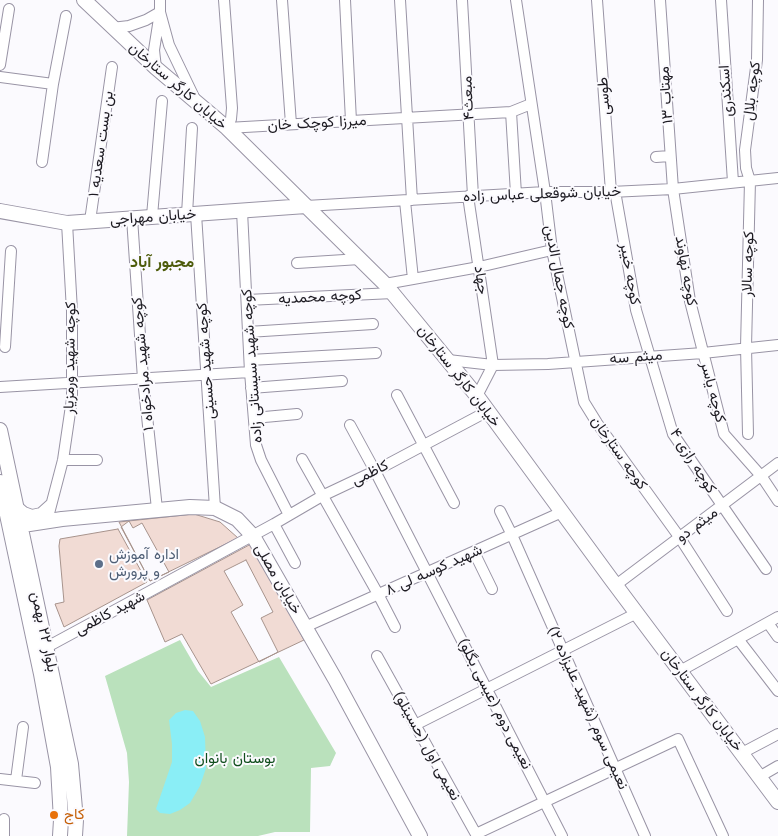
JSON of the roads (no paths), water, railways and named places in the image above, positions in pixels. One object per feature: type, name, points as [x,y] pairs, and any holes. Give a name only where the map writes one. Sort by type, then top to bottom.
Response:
[{"type":"street","name":"خیابان کارگر ستارخان","points":[[84,0],[156,68],[227,128],[389,289],[477,396],[778,802]]},
{"type":"street","points":[[156,68],[154,50],[160,0]]},
{"type":"street","points":[[224,0],[232,108],[231,119],[227,128]]},
{"type":"street","points":[[282,0],[291,124]]},
{"type":"street","points":[[344,0],[351,121]]},
{"type":"street","points":[[400,0],[407,119],[412,279]]},
{"type":"street","name":"مبعث۴","points":[[462,0],[469,115],[470,196]]},
{"type":"street","name":"کوچه جمال الدین","points":[[516,0],[552,250],[576,362]]},
{"type":"street","name":"طوسی","points":[[597,0],[613,191]]},
{"type":"street","name":"مهتاب ۱۳","points":[[660,0],[673,189]]},
{"type":"street","name":"اسکندری","points":[[721,0],[733,182]]},
{"type":"street","name":"کوچه بلال","points":[[750,182],[746,168],[745,150],[757,60],[758,0]]},
{"type":"street","points":[[0,65],[9,9]]},
{"type":"street","points":[[112,28],[129,26],[146,20],[160,12]]},
{"type":"street","points":[[160,12],[168,45],[197,104]]},
{"type":"street","points":[[42,162],[53,84],[66,16]]},
{"type":"street","name":"بن بست سعدیه ۱","points":[[90,222],[112,67]]},
{"type":"street","points":[[0,77],[53,84]]},
{"type":"street","points":[[152,216],[162,101]]},
{"type":"street","name":"میرزا کوچک خان","points":[[227,128],[511,112],[531,104]]},
{"type":"street","points":[[511,112],[516,194]]},
{"type":"street","name":"کوچه شهید حسینی","points":[[192,128],[191,214],[207,375],[215,508]]},
{"type":"street","points":[[656,158],[670,156]]},
{"type":"street","name":"خیابان شوقعلی عباس زاده","points":[[306,206],[545,192],[673,189],[778,178]]},
{"type":"street","name":"کوچه سالار","points":[[748,434],[746,347],[750,182]]},
{"type":"street","name":"کوچه نهاوند","points":[[673,189],[690,301],[703,352]]},
{"type":"street","name":"کوچه خیبر","points":[[613,191],[636,310],[650,356]]},
{"type":"street","name":"جهاد","points":[[470,196],[478,267],[493,365]]},
{"type":"street","name":"خیابان مهراجی","points":[[0,211],[67,223],[306,206]]},
{"type":"street","name":"کوچه شهید سیستانی زاده","points":[[242,211],[250,372],[256,445],[261,460],[290,514]]},
{"type":"street","name":"۱ کوچه شهید مرادخواه","points":[[132,218],[143,379],[157,509]]},
{"type":"street","name":"کوچه شهید ورمزیار","points":[[47,521],[63,460],[72,399],[72,311],[67,223]]},
{"type":"street","name":"کوچه محمدیه","points":[[247,300],[389,289],[412,279],[478,267],[552,250]]},
{"type":"street","points":[[5,347],[5,275],[10,251]]},
{"type":"street","points":[[297,263],[360,259]]},
{"type":"street","points":[[248,332],[373,324]]},
{"type":"street","name":"میثم سه","points":[[448,360],[493,365],[548,364],[778,345]]},
{"type":"street","name":"کوچه یاسر","points":[[703,352],[724,434],[762,477],[778,501]]},
{"type":"street","points":[[250,360],[376,353]]},
{"type":"street","name":"کوچه رازی ۴","points":[[650,356],[672,434],[721,507],[766,569]]},
{"type":"street","name":"کوچه ستارخان","points":[[576,362],[584,402],[680,538],[727,611]]},
{"type":"street","points":[[477,396],[493,365]]},
{"type":"street","points":[[0,387],[250,372]]},
{"type":"street","points":[[251,388],[342,381]]},
{"type":"street","points":[[397,395],[454,503]]},
{"type":"street","name":"کاظمی","points":[[252,536],[322,496],[375,471],[488,411]]},
{"type":"street","points":[[254,418],[298,414]]},
{"type":"street","name":"نعیمی دوم (عیسی بگلو)","points":[[350,425],[562,836]]},
{"type":"street","name":"بلوار ۲۲ بهمن","points":[[0,430],[16,506],[15,526],[58,766],[60,836]]},
{"type":"street","points":[[302,459],[378,594],[394,627]]},
{"type":"street","points":[[63,460],[97,460]]},
{"type":"street","name":"میثم دو","points":[[616,586],[778,463]]},
{"type":"street","name":"بلوار ۲۲ بهمن","points":[[0,482],[15,526],[47,647],[71,764],[76,820],[75,836]]},
{"type":"street","points":[[16,506],[32,515],[41,512],[52,504]]},
{"type":"street","name":"خیابان مصلی","points":[[15,526],[157,509],[215,508],[237,519],[252,536],[305,627],[420,836]]},
{"type":"street","name":"نعیمی سوم (شهید علیزاده ۲)","points":[[500,511],[532,579],[645,836]]},
{"type":"street","name":"شهید کوسه لی ۸","points":[[305,627],[562,512]]},
{"type":"street","points":[[274,524],[295,563]]},
{"type":"street","name":"شهید کاظمی","points":[[47,647],[252,536]]},
{"type":"street","points":[[474,552],[492,589]]},
{"type":"street","points":[[415,725],[637,613]]},
{"type":"street","points":[[680,671],[778,617]]},
{"type":"street","points":[[768,622],[778,637]]},
{"type":"street","points":[[738,639],[778,692]]},
{"type":"street","name":"نعیمی اول (حسینلو)","points":[[377,656],[476,835]]},
{"type":"street","points":[[16,780],[23,727]]},
{"type":"street","points":[[742,753],[778,734]]},
{"type":"street","points":[[476,835],[678,739],[723,836]]},
{"type":"street","points":[[759,777],[778,766]]},
{"type":"street","points":[[0,778],[34,783]]},
{"type":"street","points":[[4,819],[4,836]]},
{"type":"water","points":[[185,710],[193,711],[200,721],[205,737],[206,768],[200,786],[190,803],[170,814],[160,813],[156,809],[172,762],[169,720],[176,713]]},
{"type":"place","name":"اداره آموزش و پرورش","points":[[99,564]]},
{"type":"place","name":"کاج","points":[[54,815]]},
{"type":"district","name":"مجبور آباد","points":[[162,262]]},
{"type":"park label","name":"بوستان بانوان","points":[[235,759]]}]
